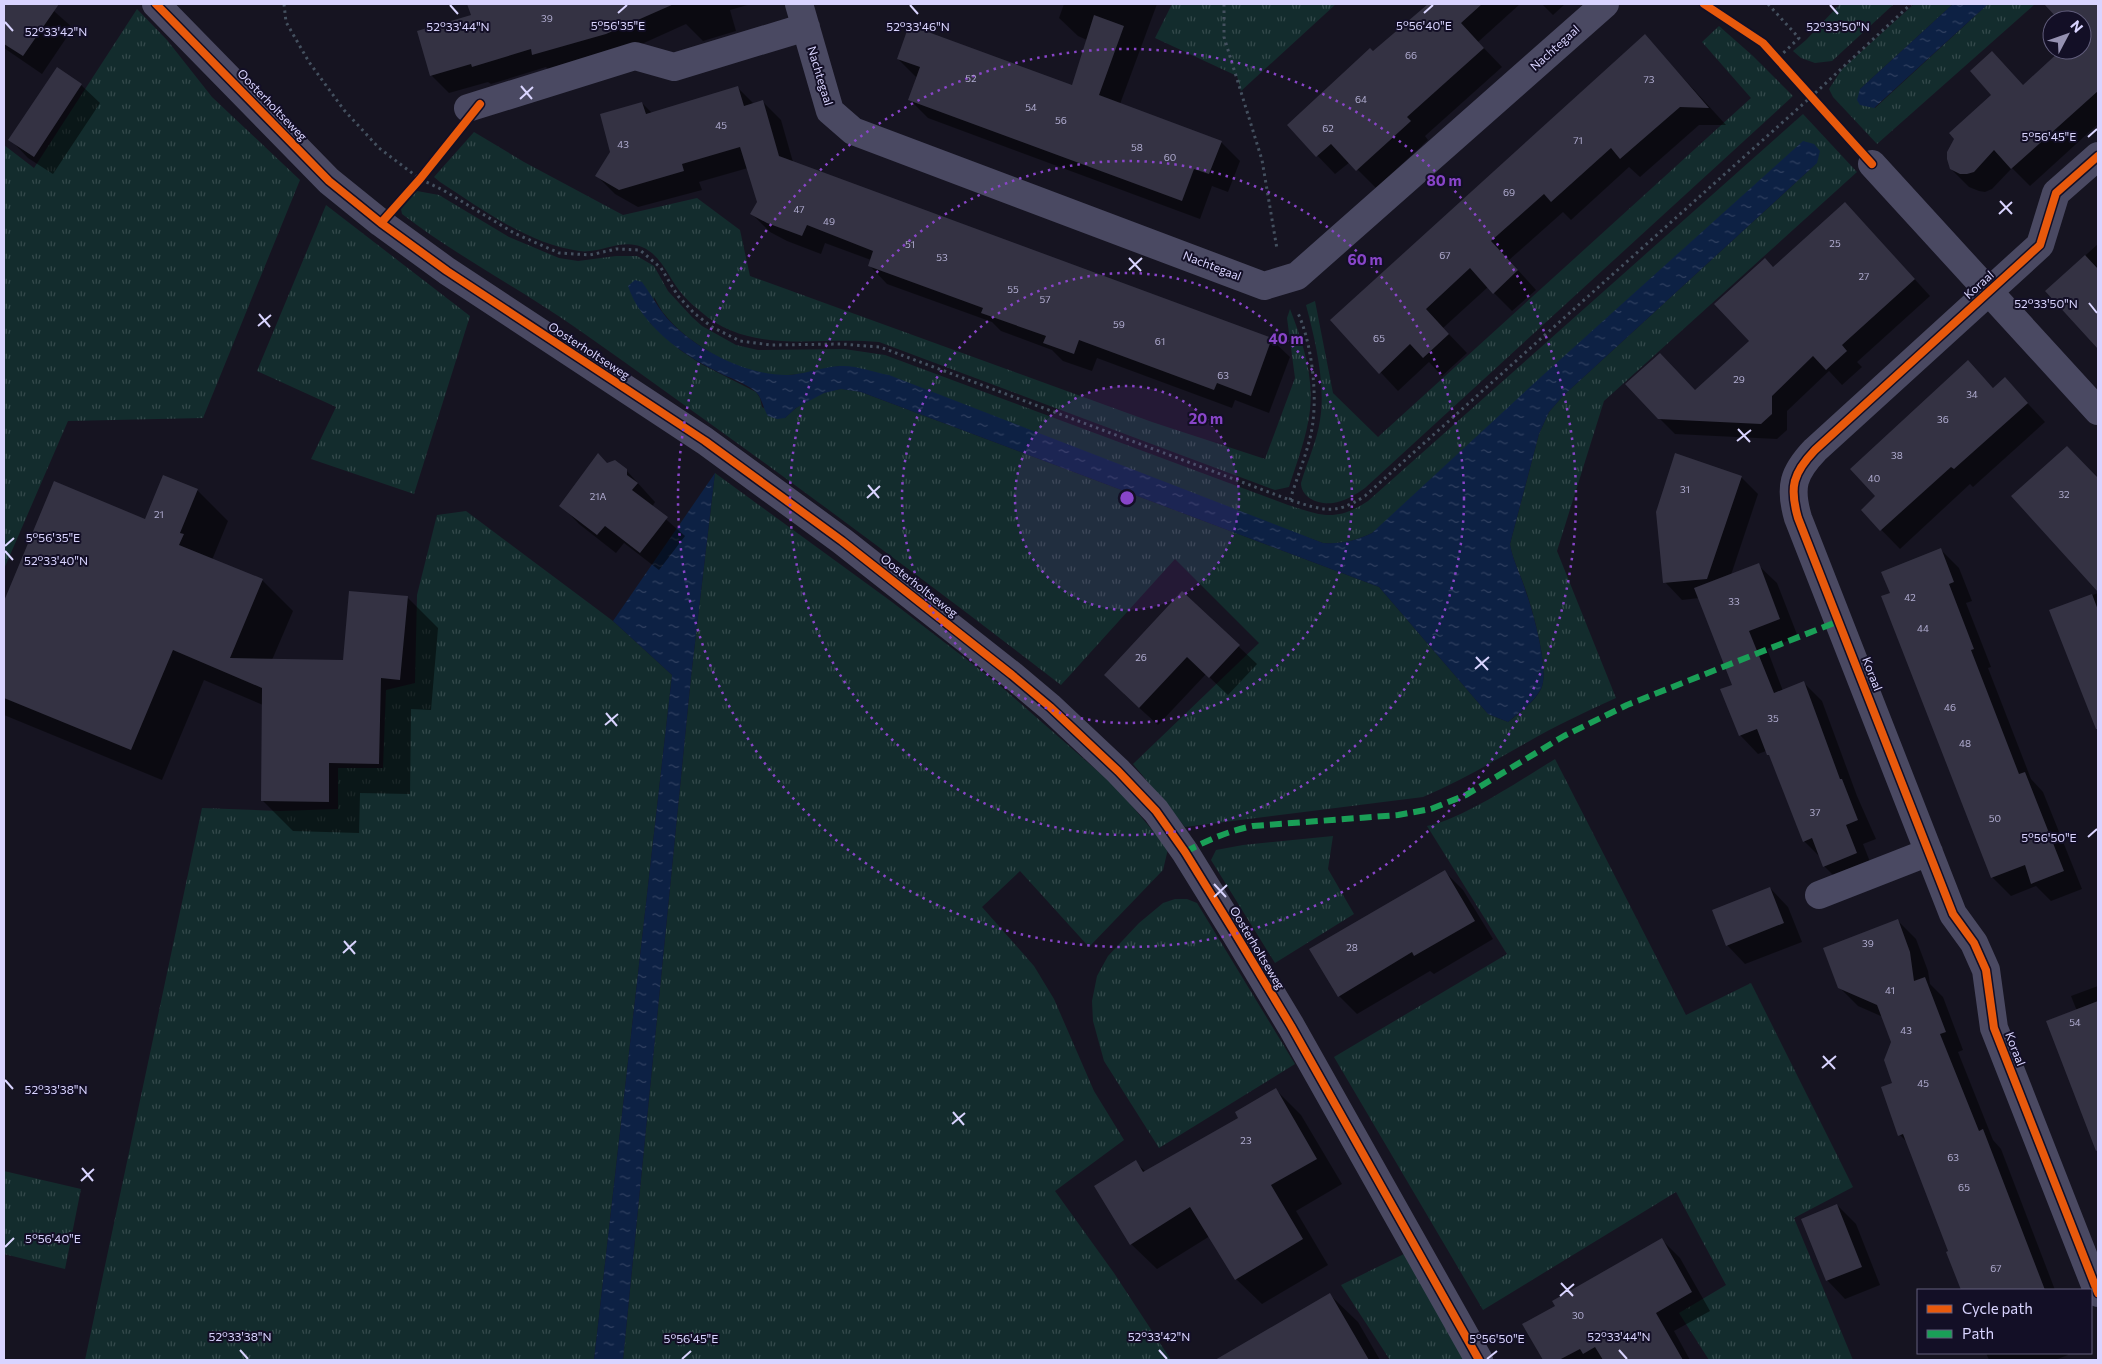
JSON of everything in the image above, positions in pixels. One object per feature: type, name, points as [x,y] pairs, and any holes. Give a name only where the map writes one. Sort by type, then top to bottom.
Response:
[{"type":"street","name":"Oosterholtseweg","points":[[156,4],[212,59],[329,181],[381,223],[448,271],[706,441],[842,541],[1012,674],[1118,771],[1156,811],[1185,852],[1235,933],[1291,1026],[1479,1360]]},
{"type":"street","name":"Nachtegaal","points":[[468,108],[635,56],[674,67],[802,16],[830,111],[853,131],[1264,286],[1297,276],[1605,4]]},
{"type":"street","name":"Koraal","points":[[2098,156],[2056,193],[2040,245],[1810,455],[1797,471],[1793,489],[1798,518],[1953,914],[1974,943],[1986,970],[1994,1028],[2098,1293]]},
{"type":"street","name":"Koraal","points":[[1872,164],[2098,412]]},
{"type":"street","points":[[1819,895],[1929,852]]},
{"type":"path","points":[[284,4],[286,22],[309,62],[344,110],[379,148],[420,179],[514,233],[559,253],[577,256],[616,249],[640,250],[661,268],[678,296],[694,313],[712,327],[740,341],[771,345],[842,344],[880,347],[1281,496],[1316,508],[1328,510],[1342,509],[1364,496],[1809,92],[1911,4]]},
{"type":"path","points":[[1768,4],[1799,38],[1777,59]]},
{"type":"path","points":[[1809,92],[1818,102]]},
{"type":"green space","points":[[1172,4],[1336,4],[1241,91],[1237,76],[1155,38]]},
{"type":"green space","points":[[1840,4],[1894,4],[1832,61],[1815,63],[1801,58],[1793,51]]},
{"type":"green space","points":[[1914,4],[1953,4],[1860,89],[1875,108],[1988,4],[2035,4],[1877,144],[1833,97],[1829,89],[1842,69]]},
{"type":"green space","points":[[137,9],[167,40],[212,97],[300,180],[203,418],[68,421],[4,569],[4,145],[34,168]]},
{"type":"green space","points":[[1719,26],[1753,56],[1793,96],[1365,488],[1350,497],[1333,503],[1317,502],[1307,496],[1301,483],[1319,428],[1322,392],[1316,347],[1306,305],[1315,301],[1333,393],[1378,437],[1751,98],[1702,42]]},
{"type":"green space","points":[[1803,114],[1857,172],[1604,401],[1557,551],[1616,698],[1559,725],[1423,797],[1185,827],[1133,764],[1259,643],[1175,559],[1061,685],[882,549],[701,417],[557,315],[423,230],[402,214],[401,209],[417,191],[439,195],[509,237],[559,258],[578,261],[616,256],[637,256],[654,266],[668,291],[702,326],[736,345],[758,350],[844,349],[885,355],[1300,509],[1320,514],[1338,514],[1357,508],[1368,501]],"holes":[[[1817,163],[1563,396],[1549,412],[1539,434],[1510,544],[1536,626],[1542,656],[1543,681],[1541,689],[1534,699],[1508,722],[1488,714],[1379,587],[861,392],[841,389],[825,392],[803,403],[785,418],[762,407],[756,392],[701,364],[680,350],[650,323],[654,297],[664,314],[685,335],[724,360],[751,371],[773,375],[792,375],[839,366],[1323,543],[1336,543],[1354,540],[1372,533]]]},
{"type":"green space","points":[[474,132],[524,162],[623,215],[697,198],[740,230],[750,276],[1152,422],[1265,459],[1295,378],[1287,318],[1290,309],[1306,358],[1311,397],[1307,429],[1289,487],[1275,490],[879,342],[785,341],[740,334],[720,325],[700,311],[678,289],[661,262],[642,247],[626,244],[579,251],[560,247],[542,241],[506,224],[440,182],[434,177]]},
{"type":"green space","points":[[326,205],[470,316],[414,494],[311,459],[336,407],[257,371]]},
{"type":"green space","points":[[715,473],[892,602],[996,682],[1117,788],[1168,849],[1163,870],[1089,947],[1020,871],[982,907],[1034,966],[1054,999],[1094,1091],[1124,1140],[1055,1191],[1114,1273],[1171,1360],[623,1360],[691,677]]},
{"type":"green space","points":[[466,511],[613,621],[672,675],[594,1360],[85,1360],[202,808],[280,811],[338,809],[338,768],[383,768],[386,690],[415,683],[417,595],[437,515]]},
{"type":"green space","points":[[1555,759],[1686,1015],[1751,983],[1853,1187],[1794,1218],[1853,1360],[1709,1360],[1679,1313],[1726,1285],[1676,1192],[1483,1310],[1334,1057],[1507,954],[1427,826],[1475,807]]},
{"type":"green space","points":[[1333,836],[1328,869],[1354,914],[1275,963],[1211,860],[1216,850],[1243,845]]},
{"type":"green space","points":[[1175,899],[1187,899],[1197,903],[1295,1064],[1159,1148],[1104,1061],[1093,1021],[1092,1001],[1097,976],[1108,956],[1139,923],[1163,903]]},
{"type":"green space","points":[[4,1171],[81,1189],[65,1269],[4,1254]]},
{"type":"green space","points":[[1404,1254],[1464,1360],[1390,1360],[1341,1285]]},
{"type":"water","points":[[1953,4],[1988,4],[1874,108],[1860,105],[1857,100],[1860,89]]},
{"type":"water","points":[[1803,141],[1814,144],[1820,151],[1817,163],[1563,396],[1549,412],[1539,434],[1510,544],[1536,627],[1542,656],[1543,681],[1541,689],[1534,699],[1508,722],[1488,714],[1379,587],[861,392],[841,389],[824,393],[796,408],[785,418],[777,419],[768,416],[756,392],[742,383],[704,365],[677,347],[652,326],[634,300],[628,286],[635,280],[642,282],[666,317],[678,329],[707,350],[740,366],[774,374],[791,375],[846,366],[889,375],[1323,543],[1336,543],[1354,540],[1372,533],[1542,376]]},
{"type":"water","points":[[715,473],[691,677],[623,1360],[594,1360],[672,675],[613,621]]},
{"type":"building","points":[[4,4],[59,4],[23,56],[4,44]]},
{"type":"building","points":[[467,4],[674,4],[606,34],[532,55],[531,49],[472,67],[471,64],[430,76],[417,31],[471,15]]},
{"type":"building","points":[[1428,4],[1482,4],[1461,23],[1484,48],[1407,117],[1411,121],[1356,171],[1331,144],[1316,157],[1287,125],[1370,48],[1373,51]]},
{"type":"building","points":[[2044,4],[2098,4],[2098,91],[2011,169],[1994,150],[1974,172],[1960,174],[1950,169],[1947,152],[1954,139],[1949,133],[1991,95],[1970,71],[1992,51],[2023,85],[2050,60],[2092,60],[2092,10],[2050,10]]},
{"type":"building","points":[[1094,15],[1124,26],[1099,95],[1222,141],[1209,174],[1194,169],[1182,201],[908,100],[920,67],[897,59],[909,25],[1072,85]]},
{"type":"building","points":[[1645,34],[1709,108],[1680,107],[1620,159],[1611,148],[1551,202],[1544,194],[1491,241],[1518,270],[1493,294],[1470,268],[1426,309],[1449,334],[1423,358],[1410,344],[1379,374],[1330,320]]},
{"type":"building","points":[[57,67],[82,84],[34,157],[8,140]]},
{"type":"building","points":[[738,86],[744,106],[763,100],[779,156],[1272,338],[1251,396],[1217,383],[1214,390],[1079,340],[1074,354],[1043,343],[1046,336],[981,313],[983,308],[868,266],[873,251],[807,225],[802,236],[767,223],[750,214],[757,202],[740,147],[682,164],[684,171],[619,190],[595,176],[610,152],[600,114],[642,102],[646,114]]},
{"type":"building","points":[[1845,202],[1915,279],[1842,345],[1847,351],[1826,370],[1813,356],[1772,396],[1772,414],[1761,424],[1658,419],[1625,384],[1660,353],[1695,390],[1749,341],[1714,304],[1765,258],[1773,267]]},
{"type":"building","points":[[2085,255],[2098,269],[2098,349],[2045,291]]},
{"type":"building","points":[[1968,360],[1993,388],[2005,377],[2028,403],[1954,469],[1951,467],[1880,531],[1861,510],[1875,496],[1850,469]]},
{"type":"building","points":[[2067,446],[2098,478],[2098,592],[2011,496]]},
{"type":"building","points":[[598,453],[607,463],[615,460],[627,469],[627,475],[638,483],[632,490],[668,517],[640,553],[605,526],[597,535],[559,506]]},
{"type":"building","points":[[1675,453],[1742,476],[1707,579],[1663,583],[1656,512]]},
{"type":"building","points":[[163,475],[198,489],[180,533],[184,534],[179,545],[263,579],[230,658],[343,660],[349,591],[408,596],[400,680],[381,678],[379,764],[329,763],[329,802],[261,801],[262,688],[173,650],[131,750],[4,698],[4,601],[54,481],[145,519]]},
{"type":"building","points":[[1941,548],[1954,582],[1949,584],[1974,649],[1971,650],[2019,774],[2025,772],[2064,871],[2031,884],[2025,865],[1991,878],[1881,596],[1890,593],[1881,572]]},
{"type":"building","points":[[1759,563],[1780,619],[1749,631],[1774,693],[1804,681],[1840,779],[1842,779],[1858,820],[1846,825],[1857,853],[1823,867],[1812,838],[1803,842],[1757,729],[1739,736],[1720,689],[1732,685],[1694,588]]},
{"type":"building","points":[[1182,591],[1240,645],[1209,678],[1187,657],[1139,708],[1104,675]]},
{"type":"building","points":[[2092,594],[2098,610],[2098,729],[2096,729],[2049,610]]},
{"type":"building","points":[[1445,870],[1475,921],[1414,956],[1412,952],[1338,997],[1309,949]]},
{"type":"building","points":[[1770,887],[1784,923],[1726,946],[1712,910]]},
{"type":"building","points":[[1898,919],[1910,952],[1914,981],[1925,977],[1946,1032],[1940,1034],[1979,1131],[1983,1129],[2045,1289],[1961,1289],[1903,1134],[1898,1136],[1881,1087],[1892,1083],[1884,1060],[1891,1042],[1877,1005],[1838,988],[1823,948]]},
{"type":"building","points":[[2098,1001],[2098,1150],[2096,1151],[2046,1021]]},
{"type":"building","points":[[1276,1088],[1317,1159],[1271,1185],[1303,1239],[1235,1280],[1190,1207],[1130,1245],[1094,1186],[1136,1160],[1143,1172],[1238,1118],[1235,1112]]},
{"type":"building","points":[[1837,1204],[1862,1267],[1826,1281],[1801,1219]]},
{"type":"building","points":[[1662,1238],[1692,1292],[1656,1313],[1683,1360],[1603,1360],[1595,1347],[1583,1354],[1580,1349],[1559,1360],[1543,1360],[1522,1324],[1555,1306],[1552,1301]]},
{"type":"building","points":[[1330,1293],[1369,1360],[1215,1360]]},
{"type":"marked path","points":[[1185,852],[1218,836],[1253,826],[1398,815],[1431,809],[1466,795],[1564,736],[1627,705],[1839,621]]},
{"type":"cycle path","points":[[156,4],[329,181],[381,223],[447,271],[705,441],[842,541],[1012,675],[1050,707],[1118,771],[1156,811],[1185,852],[1235,933],[1291,1026],[1479,1360]]},
{"type":"cycle path","points":[[1704,4],[1763,43],[1872,164]]},
{"type":"cycle path","points":[[381,223],[420,179],[480,104]]},
{"type":"cycle path","points":[[2098,156],[2056,193],[2040,245],[1815,450],[1798,473],[1794,489],[1798,518],[1953,914],[1974,943],[1986,970],[1994,1028],[2098,1293]]}]
